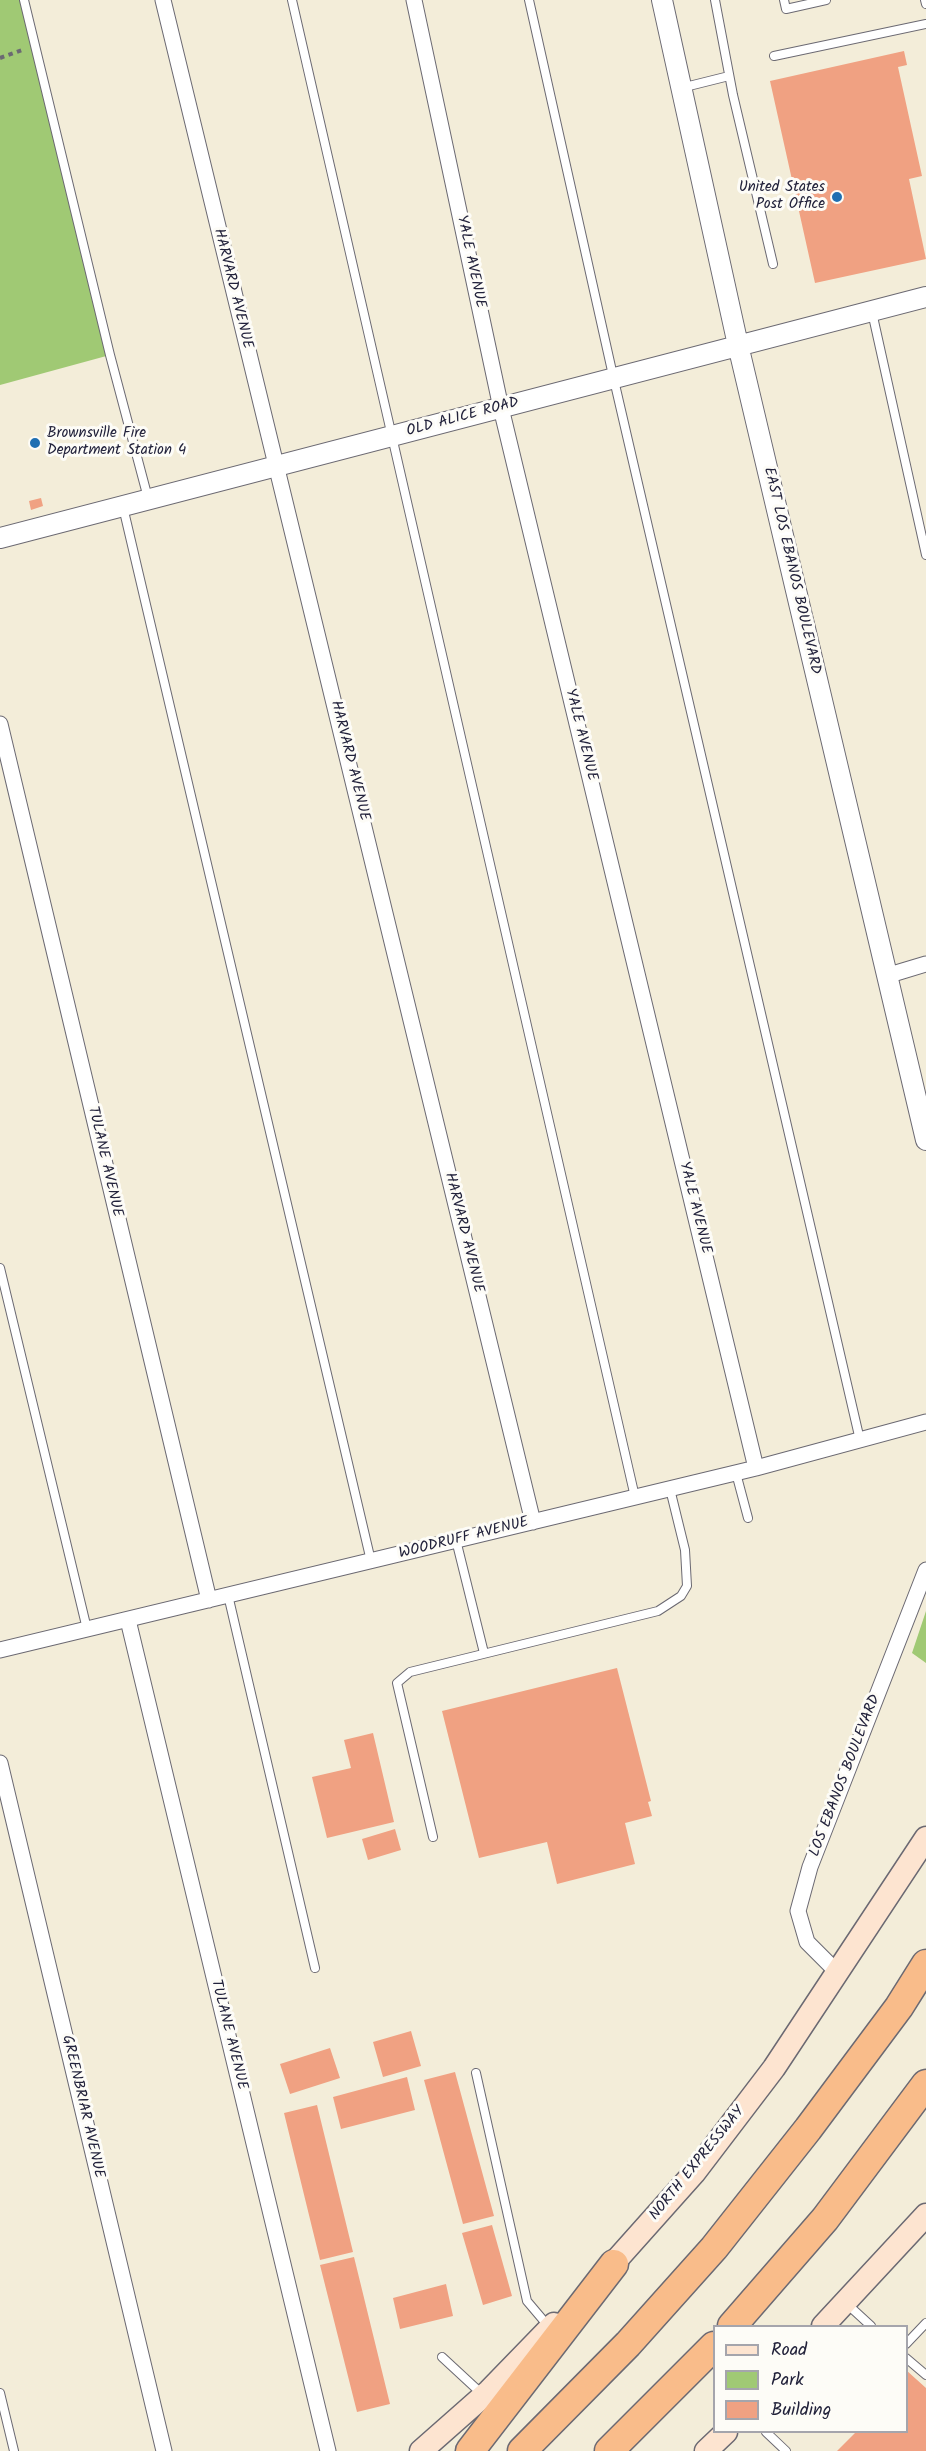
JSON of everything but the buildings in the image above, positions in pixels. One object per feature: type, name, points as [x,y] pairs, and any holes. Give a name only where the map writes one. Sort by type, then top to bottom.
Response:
[{"type":"highway","points":[[522,2451],[628,2344],[714,2248],[808,2129],[898,2007],[926,1964]]},
{"type":"highway","points":[[733,2325],[825,2219],[926,2084]]},
{"type":"highway","points":[[470,2451],[614,2264]]},
{"type":"highway","points":[[609,2451],[713,2347]]},
{"type":"main road","name":"NORTH EXPRESSWAY","points":[[421,2451],[483,2395],[614,2264],[708,2156],[774,2068],[839,1974],[926,1838]]},
{"type":"main road","points":[[824,2325],[926,2215]]},
{"type":"main road","points":[[706,2451],[725,2433]]},
{"type":"street","name":"HARVARD AVENUE","points":[[162,0],[193,135],[277,465],[533,1522]]},
{"type":"street","name":"YALE AVENUE","points":[[414,0],[501,408],[756,1468]]},
{"type":"street","name":"EAST LOS EBANOS BOULEVARD","points":[[662,0],[738,345],[926,1140]]},
{"type":"street","name":"OLD ALICE ROAD","points":[[0,538],[926,297]]},
{"type":"street","name":"TULANE AVENUE","points":[[0,724],[209,1600]]},
{"type":"street","points":[[886,976],[926,964]]},
{"type":"street","name":"WOODRUFF AVENUE","points":[[0,1650],[736,1473],[926,1422]]},
{"type":"street","name":"LOS EBANOS BOULEVARD","points":[[839,1974],[807,1942],[798,1911],[810,1867],[926,1570]]},
{"type":"street","name":"TULANE AVENUE","points":[[128,1620],[328,2451]]},
{"type":"street","name":"GREENBRIAR AVENUE","points":[[0,1763],[164,2451]]},
{"type":"lane","points":[[24,0],[110,355],[148,498]]},
{"type":"lane","points":[[292,0],[635,1497]]},
{"type":"lane","points":[[529,0],[614,380],[860,1440]]},
{"type":"lane","points":[[715,0],[729,76],[773,264]]},
{"type":"lane","points":[[784,0],[786,9],[826,0]]},
{"type":"lane","points":[[774,56],[926,24]]},
{"type":"lane","points":[[681,88],[729,76]]},
{"type":"lane","points":[[872,311],[926,555]]},
{"type":"lane","points":[[123,505],[371,1561]]},
{"type":"lane","points":[[0,1268],[87,1629]]},
{"type":"lane","points":[[736,1473],[748,1518]]},
{"type":"lane","points":[[434,1838],[397,1683],[410,1672],[658,1611],[681,1596],[687,1586],[685,1550],[670,1489]]},
{"type":"lane","points":[[456,1540],[484,1653]]},
{"type":"lane","points":[[228,1595],[315,1968]]},
{"type":"lane","points":[[476,2073],[527,2301],[550,2328]]},
{"type":"lane","points":[[845,2302],[870,2325]]},
{"type":"lane","points":[[908,2342],[926,2323]]},
{"type":"lane","points":[[442,2357],[483,2395]]},
{"type":"lane","points":[[908,2360],[926,2375]]},
{"type":"lane","points":[[0,2393],[14,2451]]},
{"type":"lane","points":[[767,2433],[786,2451]]},
{"type":"path","points":[[0,58],[35,46]]},
{"type":"green space","points":[[0,0],[24,0],[110,355],[0,385]]},
{"type":"green space","points":[[926,1611],[926,1663],[912,1653]]},
{"type":"place","name":"United States Post Office","points":[[837,197]]},
{"type":"place","name":"Brownsville Fire Department Station 4","points":[[35,443]]}]
